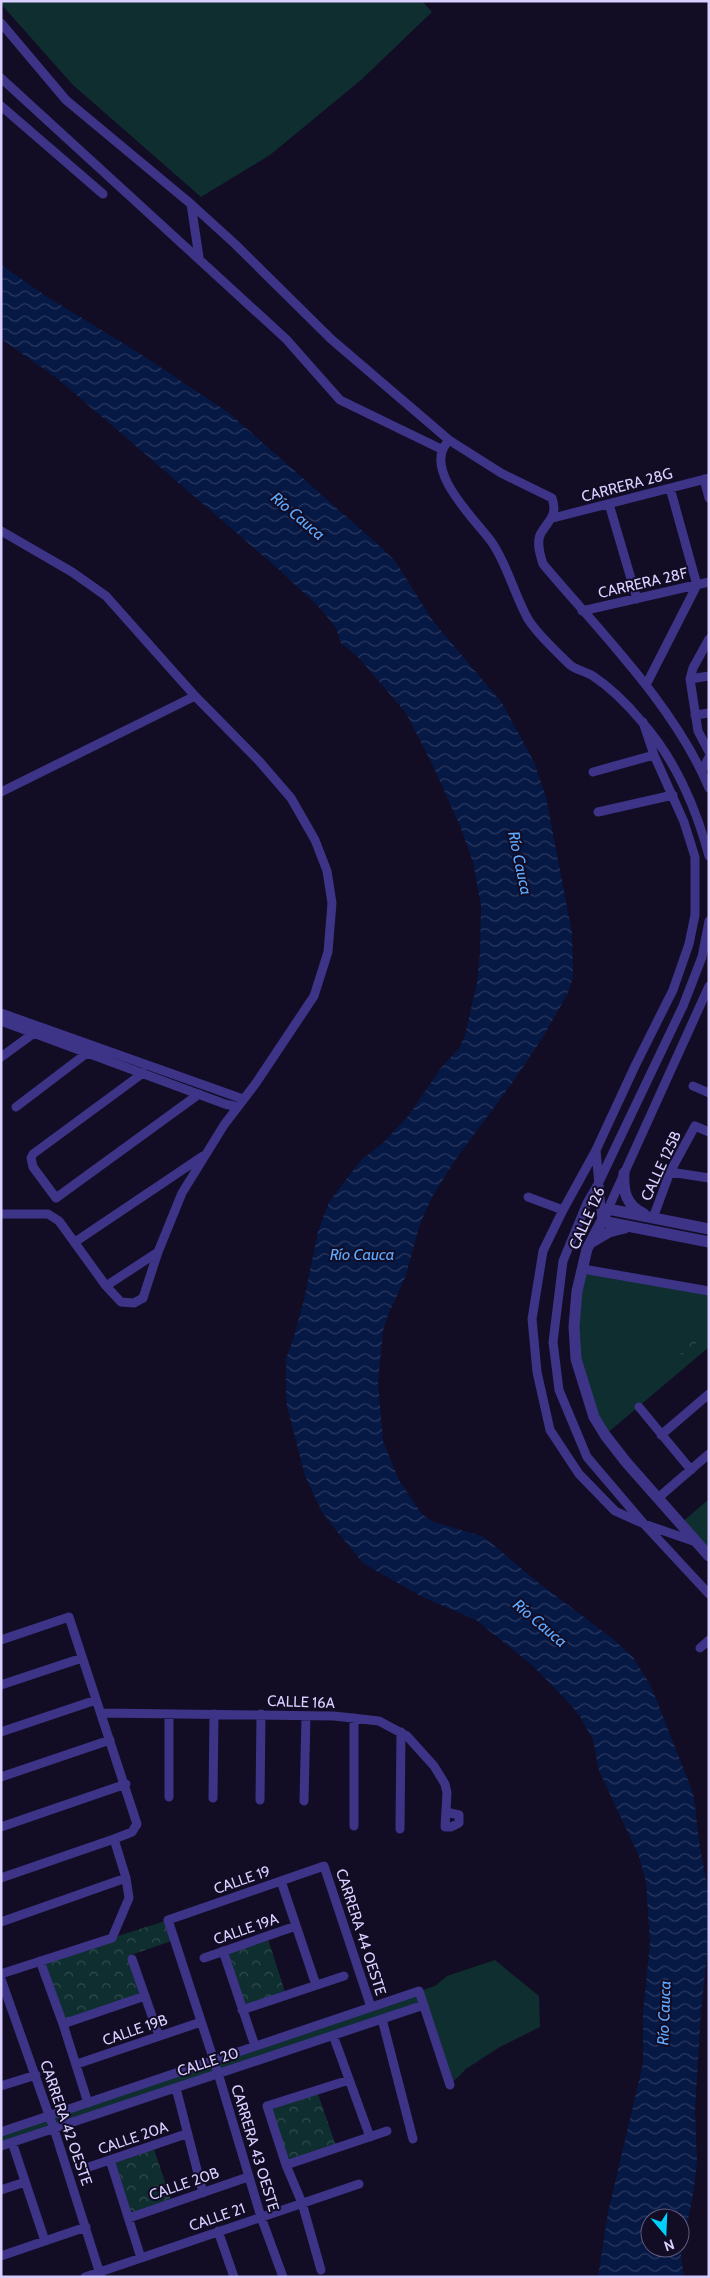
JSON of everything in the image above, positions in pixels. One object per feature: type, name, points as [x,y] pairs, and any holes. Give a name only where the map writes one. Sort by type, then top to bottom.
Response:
[{"type":"street","points":[[1,23],[66,100],[191,204],[235,244],[331,339],[449,440],[501,473],[552,498],[555,510],[541,534],[538,547],[543,564],[646,685],[668,716],[702,771],[709,788]]},
{"type":"street","points":[[1,78],[199,257],[286,339],[340,400],[439,448],[443,448]]},
{"type":"street","points":[[1,106],[103,194]]},
{"type":"street","points":[[191,204],[199,257]]},
{"type":"street","points":[[449,440],[443,448],[441,460],[446,479],[460,503],[493,545],[529,621],[571,667],[590,674],[606,685],[643,722],[670,761],[688,793],[709,856]]},
{"type":"street","points":[[706,478],[709,498]]},
{"type":"street","name":"CARRERA 28G","points":[[552,518],[706,478]]},
{"type":"street","points":[[646,685],[697,585],[670,488]]},
{"type":"street","points":[[609,504],[638,599]]},
{"type":"street","points":[[1,531],[72,572],[106,596],[195,696],[259,760],[291,798],[314,840],[324,863],[332,902],[328,952],[314,996],[256,1083],[240,1103],[182,1193],[142,1298],[134,1303],[121,1302],[106,1286],[59,1221],[48,1214],[1,1214]]},
{"type":"street","name":"CARRERA 28F","points":[[582,611],[709,582]]},
{"type":"street","points":[[709,639],[693,668],[690,679],[698,731],[709,752]]},
{"type":"street","points":[[690,679],[709,676]]},
{"type":"street","points":[[1,792],[195,696]]},
{"type":"street","points":[[695,715],[709,713]]},
{"type":"street","points":[[643,722],[654,755],[673,795],[695,857],[695,915],[689,944],[673,990],[596,1150],[562,1210],[543,1251],[532,1319],[537,1372],[550,1430],[579,1474],[615,1511],[644,1524],[696,1542]]},
{"type":"street","points":[[593,772],[654,755]]},
{"type":"street","points":[[702,771],[709,757]]},
{"type":"street","points":[[598,812],[673,795]]},
{"type":"street","points":[[709,920],[702,957],[682,1006],[598,1184],[587,1203],[563,1261],[552,1342],[559,1390],[587,1457],[644,1524],[709,1594]]},
{"type":"street","name":"CALLE 126","points":[[709,986],[591,1243],[577,1291],[574,1327],[576,1359],[594,1417],[606,1435],[658,1498],[709,1556]]},
{"type":"street","points":[[1,1013],[240,1103]]},
{"type":"street","points":[[1,1021],[199,1094],[240,1103]]},
{"type":"street","points":[[1,1057],[34,1033]]},
{"type":"street","points":[[16,1107],[87,1052]]},
{"type":"street","points":[[143,1074],[33,1154],[31,1158],[33,1168],[56,1198],[199,1094]]},
{"type":"street","points":[[693,1086],[709,1093]]},
{"type":"street","name":"CALLE 125B","points":[[653,1218],[670,1172],[695,1126],[709,1132]]},
{"type":"street","points":[[596,1150],[602,1221],[709,1242]]},
{"type":"street","points":[[75,1242],[207,1153]]},
{"type":"street","points":[[670,1172],[709,1178]]},
{"type":"street","points":[[624,1173],[623,1186],[631,1205],[653,1218]]},
{"type":"street","points":[[528,1197],[562,1210]]},
{"type":"street","points":[[608,1209],[709,1229]]},
{"type":"street","points":[[591,1243],[609,1232],[629,1226]]},
{"type":"street","points":[[106,1286],[158,1252]]},
{"type":"street","points":[[582,1269],[709,1291]]},
{"type":"street","points":[[661,1434],[709,1394]]},
{"type":"street","points":[[639,1407],[691,1470]]},
{"type":"street","points":[[658,1498],[709,1454]]},
{"type":"street","points":[[611,1486],[615,1511]]},
{"type":"street","points":[[1,1640],[69,1617],[138,1824],[132,1832],[1,1878]]},
{"type":"street","points":[[700,1648],[709,1640]]},
{"type":"street","points":[[1,1685],[82,1658]]},
{"type":"street","points":[[1,1732],[96,1700]]},
{"type":"street","name":"CALLE 16A","points":[[101,1713],[262,1714],[354,1718],[379,1721],[407,1736],[434,1766],[445,1784],[446,1812]]},
{"type":"street","points":[[169,1714],[169,1797]]},
{"type":"street","points":[[213,1798],[214,1714]]},
{"type":"street","points":[[260,1800],[262,1714]]},
{"type":"street","points":[[304,1801],[306,1716]]},
{"type":"street","points":[[354,1718],[354,1826]]},
{"type":"street","points":[[400,1829],[401,1732]]},
{"type":"street","points":[[1,1777],[110,1740]]},
{"type":"street","points":[[1,1827],[126,1784]]},
{"type":"street","points":[[1,1974],[112,1938],[129,1898],[126,1878],[114,1839]]},
{"type":"street","name":"CALLE 19","points":[[168,1920],[324,1866]]},
{"type":"street","name":"CARRERA 44 OESTE","points":[[324,1866],[371,2007]]},
{"type":"street","points":[[1,1922],[126,1878]]},
{"type":"street","points":[[281,1881],[316,1985]]},
{"type":"street","name":"CARRERA 43 OESTE","points":[[168,1920],[214,2060],[248,2177],[283,2277]]},
{"type":"street","name":"CALLE 19A","points":[[204,1958],[296,1926]]},
{"type":"street","points":[[223,1951],[255,2046]]},
{"type":"street","points":[[132,1959],[158,2036]]},
{"type":"street","points":[[40,1961],[77,2064],[88,2103]]},
{"type":"street","points":[[242,2010],[344,1976]]},
{"type":"street","name":"CARRERA 42 OESTE","points":[[1,1979],[54,2128],[100,2274]]},
{"type":"street","name":"CALLE 20","points":[[1,2132],[419,1991],[424,2005],[1,2146]]},
{"type":"street","points":[[63,2024],[145,1996]]},
{"type":"street","points":[[424,2005],[450,2085]]},
{"type":"street","points":[[382,2019],[413,2138]]},
{"type":"street","name":"CALLE 19B","points":[[77,2064],[201,2022]]},
{"type":"street","points":[[333,2035],[370,2137]]},
{"type":"street","points":[[1,2086],[36,2075]]},
{"type":"street","points":[[321,2270],[302,2203],[286,2165],[266,2106],[349,2080]]},
{"type":"street","points":[[176,2088],[186,2134],[203,2192]]},
{"type":"street","points":[[286,2165],[387,2131]]},
{"type":"street","name":"CALLE 20A","points":[[89,2167],[186,2134]]},
{"type":"street","points":[[12,2142],[45,2241]]},
{"type":"street","points":[[110,2160],[141,2258]]},
{"type":"street","name":"CALLE 20B","points":[[129,2218],[248,2177]]},
{"type":"street","points":[[1,2190],[25,2182]]},
{"type":"street","name":"CALLE 21","points":[[85,2277],[100,2274],[141,2258],[359,2184]]},
{"type":"street","points":[[1,2256],[86,2227]]},
{"type":"street","points":[[218,2232],[233,2277]]},
{"type":"green space","points":[[1,1],[422,1],[432,12],[361,80],[270,155],[201,197],[73,85],[1,4]]},
{"type":"green space","points":[[583,1269],[709,1291],[709,1347],[605,1435],[576,1359]]},
{"type":"green space","points":[[695,1327],[696,1344],[682,1355],[679,1352],[681,1339]]},
{"type":"green space","points":[[709,1499],[709,1556],[680,1524]]},
{"type":"green space","points":[[168,1920],[174,1940],[131,1955],[145,1996],[63,2024],[40,1961]]},
{"type":"green space","points":[[267,1936],[286,1995],[242,2010],[223,1951]]},
{"type":"green space","points":[[495,1960],[539,1996],[540,2027],[498,2048],[466,2069],[450,2085],[424,2005],[1,2146],[1,2132],[435,1986],[447,1976]]},
{"type":"green space","points":[[317,2091],[337,2149],[286,2165],[267,2106]]},
{"type":"green space","points":[[153,2146],[172,2203],[129,2218],[110,2160]]},
{"type":"water","name":"Río Cauca","points":[[1,265],[46,296],[142,355],[229,413],[383,549],[396,562],[432,620],[502,703],[534,762],[546,797],[572,933],[573,977],[568,993],[543,1037],[515,1079],[456,1159],[433,1195],[420,1224],[405,1278],[388,1315],[383,1331],[378,1382],[383,1441],[399,1480],[421,1513],[431,1521],[484,1537],[633,1657],[651,1686],[690,1785],[694,1798],[700,1848],[708,1889],[709,1938],[701,2010],[695,2112],[697,2161],[694,2189],[690,2210],[690,2208],[640,2208],[640,2258],[681,2258],[684,2277],[598,2277],[608,2212],[643,2064],[643,2012],[650,1943],[646,1882],[639,1856],[599,1771],[593,1740],[581,1718],[570,1704],[533,1666],[476,1620],[422,1597],[363,1563],[322,1512],[305,1476],[286,1402],[286,1358],[304,1299],[318,1232],[329,1202],[361,1160],[383,1143],[409,1115],[441,1068],[460,1047],[465,1035],[477,983],[480,952],[481,906],[473,862],[460,826],[406,713],[358,657],[341,643],[336,628],[321,609],[276,567],[58,379],[1,339]]}]
